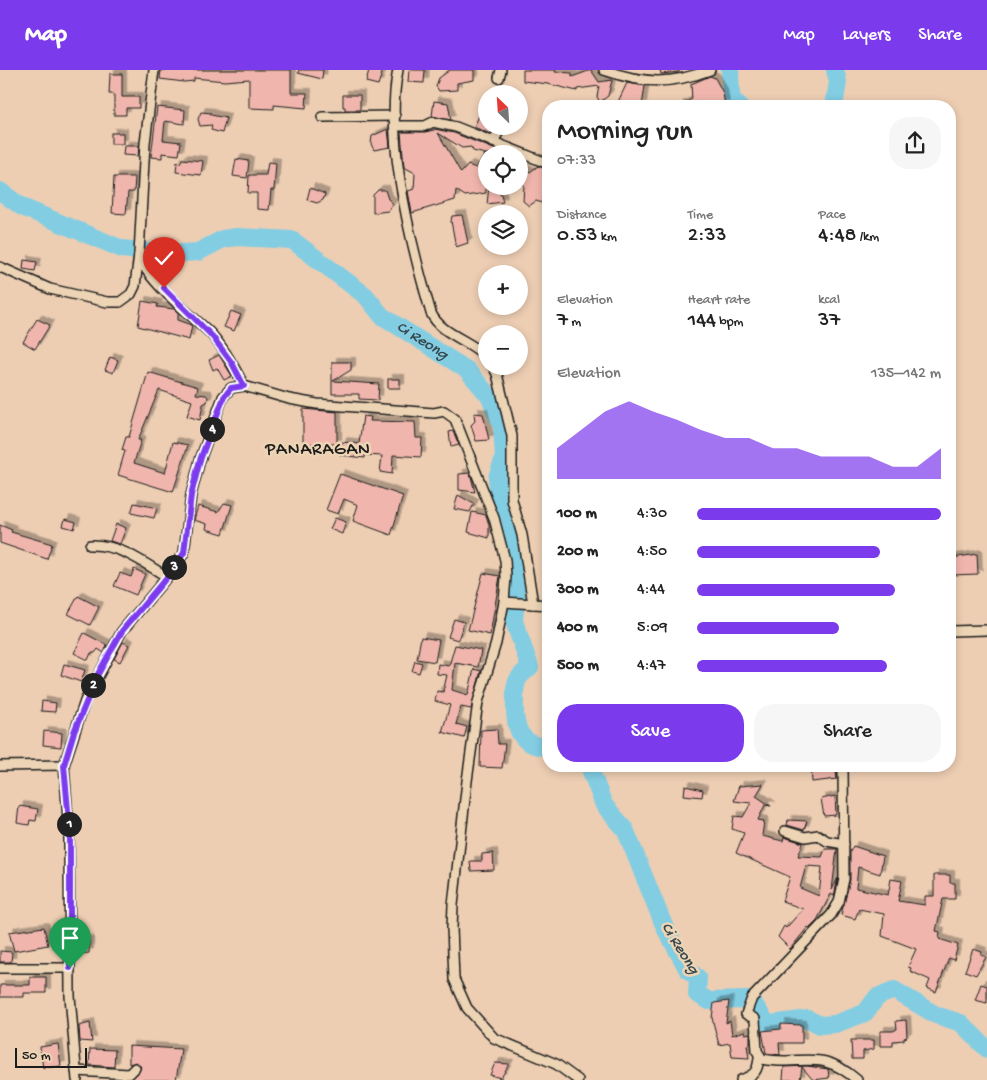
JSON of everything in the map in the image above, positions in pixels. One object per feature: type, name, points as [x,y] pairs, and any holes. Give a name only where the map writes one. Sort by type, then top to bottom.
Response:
[{"type":"street","points":[[0,267],[50,289],[108,302],[120,302],[131,294],[135,286],[139,254],[145,143],[154,70]]},
{"type":"street","points":[[398,70],[393,93],[404,206],[432,313],[439,325],[478,350]]},
{"type":"street","points":[[604,70],[627,77],[667,82],[686,79],[710,70]]},
{"type":"street","points":[[322,117],[395,121],[425,126],[433,122],[456,127],[542,161]]},
{"type":"street","points":[[493,142],[497,135]]},
{"type":"street","points":[[139,254],[148,273],[212,336],[232,363],[244,386]]},
{"type":"street","points":[[497,375],[512,436],[512,500],[522,535],[530,604]]},
{"type":"street","points":[[135,1068],[128,1074],[76,1075],[70,968],[70,833],[64,765],[85,701],[122,631],[167,577],[184,553],[191,495],[200,460],[224,397],[231,388],[244,386],[289,399],[317,404],[434,413],[444,411],[451,415],[468,449],[494,518],[504,560],[508,602],[478,702],[453,905],[454,979],[467,1008],[494,1038],[556,1064],[578,1080]]},
{"type":"street","points":[[90,545],[111,547],[132,555],[167,577]]},
{"type":"street","points":[[508,602],[542,605]]},
{"type":"street","points":[[956,631],[987,630]]},
{"type":"street","points":[[0,766],[64,765]]},
{"type":"street","points":[[741,1080],[755,1074],[758,1068],[759,1057],[755,1018],[746,1014],[752,998],[831,915],[843,889],[843,772]]},
{"type":"street","points":[[785,832],[805,837],[818,836],[844,844]]},
{"type":"street","points":[[0,968],[70,968]]},
{"type":"street","points":[[759,1057],[767,1060],[823,1060],[842,1068],[857,1080]]},
{"type":"building","points":[[161,70],[291,70],[291,93],[307,93],[306,108],[274,105],[274,109],[249,108],[249,79],[225,81],[194,78],[194,81],[184,82],[160,79]]},
{"type":"building","points":[[299,70],[323,70],[322,79],[298,73]]},
{"type":"building","points":[[369,70],[383,70],[378,85],[366,82]]},
{"type":"building","points":[[409,70],[425,70],[424,83],[408,82]]},
{"type":"building","points":[[450,70],[474,70],[474,80],[457,83],[457,90],[439,91],[436,86],[439,78]]},
{"type":"building","points":[[523,70],[556,70],[555,72],[572,73],[572,77],[591,70],[599,82],[612,80],[608,96],[603,100],[599,100],[597,97],[599,86],[577,89],[577,91],[548,84],[523,81]]},
{"type":"building","points":[[660,70],[679,70],[679,72],[661,74]]},
{"type":"building","points":[[110,74],[122,74],[122,97],[139,97],[139,108],[126,108],[126,115],[114,115],[114,94],[109,94]]},
{"type":"building","points":[[710,76],[715,78],[723,93],[724,100],[690,100],[692,99],[691,84]]},
{"type":"building","points":[[627,83],[645,86],[643,100],[619,100]]},
{"type":"building","points":[[343,95],[360,95],[360,110],[345,110],[345,107],[343,107]]},
{"type":"building","points":[[434,101],[448,103],[451,120],[432,116]]},
{"type":"building","points":[[157,107],[185,110],[184,124],[165,121],[163,140],[181,142],[179,155],[162,153],[162,158],[151,157]]},
{"type":"building","points":[[201,112],[226,118],[222,133],[211,130],[212,125],[200,126],[198,119]]},
{"type":"building","points":[[478,118],[478,129],[474,127]]},
{"type":"building","points":[[388,129],[390,147],[374,150],[371,144],[372,136]]},
{"type":"building","points":[[434,129],[454,133],[484,145],[478,145],[478,152],[473,151],[471,147],[462,148],[438,133],[461,173],[468,165],[476,168],[478,165],[478,194],[465,196],[456,190],[455,200],[412,213],[408,191],[414,189],[415,173],[404,167],[401,132],[425,132]]},
{"type":"building","points":[[111,133],[123,133],[123,144],[111,144]]},
{"type":"building","points":[[124,146],[139,146],[138,156],[123,155]]},
{"type":"building","points":[[182,159],[203,161],[201,175],[176,172],[177,162],[180,163]]},
{"type":"building","points":[[236,159],[249,161],[247,178],[233,176]]},
{"type":"building","points":[[268,162],[276,163],[274,190],[271,190],[269,210],[257,209],[257,193],[248,193],[249,175],[266,175]]},
{"type":"building","points":[[538,166],[542,167],[542,203],[536,201],[529,206],[523,201],[523,195],[528,195],[528,171],[530,172]]},
{"type":"building","points":[[114,177],[135,177],[134,192],[128,192],[126,214],[112,213]]},
{"type":"building","points":[[310,188],[325,194],[323,200],[317,203],[307,200]]},
{"type":"building","points":[[378,190],[385,190],[388,199],[393,204],[388,211],[373,213],[373,195]]},
{"type":"building","points":[[488,195],[501,195],[503,202],[487,204]]},
{"type":"building","points":[[462,215],[468,243],[456,247],[451,221],[452,216]]},
{"type":"building","points":[[24,260],[37,262],[35,271],[23,269]]},
{"type":"building","points":[[142,301],[158,304],[157,307],[174,309],[178,313],[178,320],[192,325],[189,340],[138,326]]},
{"type":"building","points":[[231,311],[241,315],[234,331],[224,327]]},
{"type":"building","points":[[37,319],[50,325],[35,349],[23,342]]},
{"type":"building","points":[[219,355],[232,376],[224,380],[217,368],[213,370],[209,360]]},
{"type":"building","points":[[110,357],[118,360],[113,373],[105,370]]},
{"type":"building","points":[[332,362],[351,362],[351,370],[333,381],[379,384],[378,400],[359,399],[359,394],[332,394]]},
{"type":"building","points":[[148,372],[198,387],[196,394],[208,397],[207,402],[203,404],[200,420],[187,416],[192,401],[159,390],[138,440],[141,440],[134,463],[165,473],[173,442],[188,445],[173,492],[118,475],[125,451],[122,450],[126,437],[129,437]]},
{"type":"building","points":[[388,379],[400,379],[400,388],[388,388]]},
{"type":"building","points":[[303,409],[337,412],[337,444],[303,444]]},
{"type":"building","points":[[474,413],[483,414],[489,440],[476,441],[471,425],[475,421]]},
{"type":"building","points":[[363,416],[371,417],[370,421],[415,422],[416,438],[422,438],[421,457],[393,455],[392,474],[380,472],[382,456],[365,455],[365,458],[340,455],[342,442],[359,444]]},
{"type":"building","points":[[453,431],[459,445],[451,447],[449,432]]},
{"type":"building","points":[[470,473],[475,492],[459,490],[459,474]]},
{"type":"building","points":[[340,474],[403,496],[391,535],[353,521],[358,505],[344,499],[338,514],[326,510]]},
{"type":"building","points":[[458,495],[474,504],[470,512],[454,509]]},
{"type":"building","points":[[134,503],[157,508],[154,518],[131,513]]},
{"type":"building","points":[[224,503],[232,505],[223,534],[206,529],[207,524],[194,520],[198,506],[218,512]]},
{"type":"building","points":[[472,512],[486,515],[489,525],[489,538],[468,532]]},
{"type":"building","points":[[335,518],[346,522],[342,534],[330,529]]},
{"type":"building","points":[[65,519],[76,522],[74,529],[63,526]]},
{"type":"building","points":[[116,524],[126,528],[120,544],[110,541]]},
{"type":"building","points":[[0,525],[12,530],[11,532],[52,544],[47,559],[0,543]]},
{"type":"building","points":[[977,554],[978,574],[956,575],[956,557]]},
{"type":"building","points":[[134,569],[145,574],[136,595],[114,586],[120,573],[131,577]]},
{"type":"building","points":[[483,573],[500,576],[490,635],[468,630]]},
{"type":"building","points":[[78,596],[99,607],[90,625],[68,614]]},
{"type":"building","points":[[454,619],[464,622],[458,640],[448,637]]},
{"type":"building","points":[[84,633],[107,645],[104,653],[98,649],[95,653],[91,653],[88,660],[74,653]]},
{"type":"building","points":[[421,637],[439,640],[435,662],[417,659]]},
{"type":"building","points":[[123,642],[129,645],[120,662],[114,659]]},
{"type":"building","points":[[455,645],[481,650],[478,667],[455,663],[452,690],[468,695],[474,669],[481,671],[471,709],[461,707],[456,724],[467,727],[464,738],[442,732],[450,705],[435,701],[437,691],[443,692],[447,675],[437,674],[438,664],[449,666]]},
{"type":"building","points":[[415,661],[422,663],[419,673],[412,671]]},
{"type":"building","points":[[64,664],[85,670],[81,682],[61,675]]},
{"type":"building","points":[[42,701],[56,703],[55,712],[41,711]]},
{"type":"building","points":[[497,729],[498,744],[505,744],[502,768],[480,767],[481,730]]},
{"type":"building","points":[[44,731],[62,733],[61,747],[43,745]]},
{"type":"building","points":[[811,772],[836,772],[837,779],[812,782]]},
{"type":"building","points":[[763,784],[756,796],[771,806],[765,805],[758,820],[764,821],[762,836],[783,841],[784,837],[803,843],[798,856],[822,857],[825,849],[837,849],[832,890],[838,878],[834,896],[831,894],[816,922],[810,928],[808,927],[790,949],[778,937],[784,926],[786,928],[803,909],[782,901],[790,877],[736,853],[744,833],[732,829],[734,816],[743,817],[751,803],[734,801],[739,786]],"holes":[[[806,866],[822,867],[819,896],[800,888]]]},
{"type":"building","points":[[685,786],[703,790],[702,797],[684,795]]},
{"type":"building","points":[[835,796],[836,815],[824,816],[821,799]]},
{"type":"building","points":[[19,806],[38,809],[36,821],[30,820],[29,825],[17,823]]},
{"type":"building","points":[[788,820],[807,821],[804,830],[787,825]]},
{"type":"building","points":[[853,846],[883,856],[880,874],[858,867],[856,888],[888,895],[891,879],[902,881],[898,901],[925,905],[925,896],[934,896],[934,875],[950,875],[950,883],[955,883],[955,899],[943,899],[936,931],[940,932],[939,939],[958,945],[954,960],[949,958],[936,992],[927,988],[930,980],[910,971],[911,968],[908,967],[916,949],[882,936],[884,914],[859,909],[855,919],[841,915],[850,880],[850,852]]},
{"type":"building","points":[[493,853],[494,870],[471,871],[470,861],[482,861],[482,854]]},
{"type":"building","points":[[44,927],[48,945],[14,951],[9,932]]},
{"type":"building","points":[[89,940],[89,953],[78,954],[78,941]]},
{"type":"building","points":[[973,949],[982,952],[981,955],[986,957],[976,975],[965,971]]},
{"type":"building","points":[[0,951],[12,952],[11,962],[0,962]]},
{"type":"building","points":[[30,977],[46,977],[46,993],[24,993],[24,997],[0,997],[0,985],[30,985]]},
{"type":"building","points":[[981,984],[987,986],[987,1003],[975,1000]]},
{"type":"building","points":[[729,1001],[726,1023],[730,1021],[732,1035],[745,1031],[745,1034],[750,1033],[750,1044],[747,1045],[749,1058],[732,1057],[730,1043],[719,1045],[712,1018],[714,1003]]},
{"type":"building","points":[[906,1020],[907,1037],[904,1040],[893,1041],[893,1046],[880,1046],[880,1031],[893,1031],[897,1029],[896,1021]]},
{"type":"building","points":[[90,1023],[92,1042],[80,1041],[79,1026]]},
{"type":"building","points":[[781,1024],[802,1025],[802,1043],[779,1043],[780,1055],[766,1053],[762,1031],[781,1029]]},
{"type":"building","points":[[851,1040],[874,1040],[874,1049],[863,1051],[863,1059],[852,1059]]},
{"type":"building","points":[[58,1044],[61,1066],[43,1068],[40,1047]]},
{"type":"building","points":[[129,1046],[181,1049],[176,1080],[131,1080],[141,1067],[136,1062],[129,1064]]},
{"type":"building","points":[[90,1049],[115,1050],[114,1067],[89,1065]]},
{"type":"building","points":[[495,1063],[509,1064],[501,1078],[490,1075]]},
{"type":"building","points":[[807,1066],[828,1069],[829,1078],[813,1080],[802,1067],[800,1080],[783,1080],[784,1067]]},
{"type":"waterway","points":[[730,70],[731,98],[733,100]]},
{"type":"waterway","points":[[835,70],[838,82],[835,100]]},
{"type":"waterway","name":"Ci Reong","points":[[0,191],[22,207],[122,249],[167,254],[198,252],[223,239],[237,237],[292,240],[366,296],[382,316],[467,370],[490,397],[502,427],[504,458],[497,477],[500,507],[512,532],[518,555],[519,569],[514,621],[530,667],[517,681],[515,692],[517,726],[524,739],[542,746]]},
{"type":"waterway","name":"Ci Reong","points":[[591,772],[604,805],[625,829],[665,928],[688,970],[698,978],[697,994],[709,1001],[748,1000],[754,1004],[765,1021],[772,1024],[808,1019],[820,1025],[835,1024],[865,1013],[877,997],[894,990],[936,1015],[961,1023],[987,1049]]},
{"type":"district","name":"PANARAGAN","points":[[318,450]]},
{"type":"route","points":[[70,968],[70,833],[64,765],[85,701],[122,631],[167,577],[184,553],[191,495],[200,460],[224,397],[231,388],[244,386],[232,363],[212,336],[164,288]]}]
